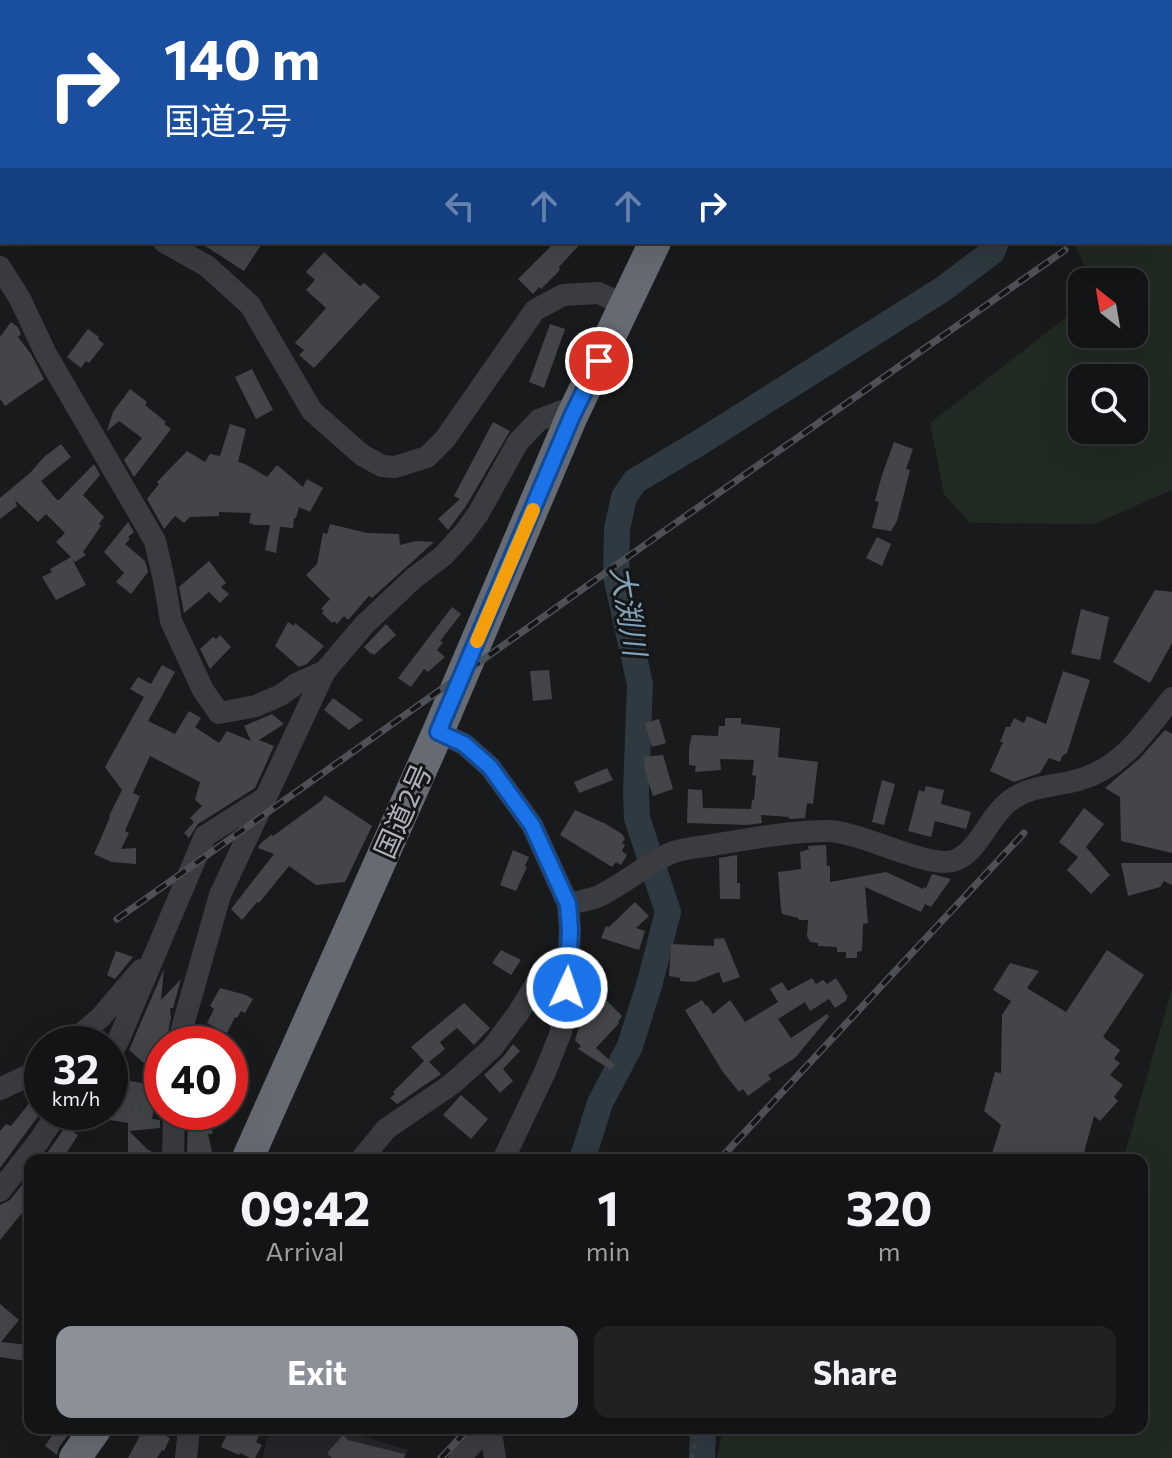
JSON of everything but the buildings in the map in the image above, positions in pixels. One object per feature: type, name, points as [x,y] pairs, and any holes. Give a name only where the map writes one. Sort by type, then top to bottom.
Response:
[{"type":"highway","name":"国道2号","points":[[250,1154],[438,732],[572,416],[654,244]]},
{"type":"highway","points":[[75,1458],[92,1434]]},
{"type":"street","points":[[168,244],[207,266],[250,305],[312,411],[362,455],[382,466],[395,467],[427,457],[445,439],[535,310],[563,295],[599,293],[625,306]]},
{"type":"street","points":[[0,267],[20,299],[46,354],[155,541],[171,621],[203,690],[219,713],[256,706],[325,671]]},
{"type":"street","points":[[183,1026],[220,895],[325,671],[365,624],[414,578],[443,556],[464,533],[518,442],[539,420],[562,411],[572,416]]},
{"type":"street","points":[[568,904],[600,896],[675,852],[752,838],[828,831],[852,834],[930,861],[955,861],[971,850],[995,814],[1018,795],[1102,772],[1130,750],[1172,698]]},
{"type":"street","points":[[438,732],[464,744],[490,767],[532,825],[568,904],[569,955],[561,1032],[506,1154]]},
{"type":"street","points":[[124,1026],[205,836],[265,798]]},
{"type":"street","points":[[91,1026],[155,954]]},
{"type":"street","points":[[366,1154],[386,1129],[452,1084],[492,1048],[519,1012],[546,967],[569,955]]},
{"type":"street","points":[[0,1089],[24,1078]]},
{"type":"street","points":[[490,1154],[501,1135],[529,1105]]},
{"type":"street","points":[[521,1154],[525,1144],[529,1105]]},
{"type":"street","points":[[33,1154],[47,1130]]},
{"type":"street","points":[[175,1130],[176,1154]]},
{"type":"street","points":[[0,1191],[24,1168]]},
{"type":"street","points":[[186,1458],[188,1434]]},
{"type":"street","points":[[468,1456],[481,1435],[492,1439],[495,1458]]},
{"type":"path","points":[[692,1458],[695,1434]]},
{"type":"shaded area","points":[[1075,244],[1172,244],[1172,490],[1094,524],[970,523],[944,494],[930,423],[1068,316],[1068,348],[1148,348],[1148,268],[1086,268]]},
{"type":"shaded area","points":[[1172,988],[1172,1458],[717,1458],[722,1434],[1148,1434],[1148,1154],[1125,1154]]},
{"type":"shaded area","points":[[270,1434],[355,1434],[408,1450],[405,1458],[263,1458]]},
{"type":"waterway","name":"大渕川","points":[[584,1154],[600,1103],[630,1046],[668,912],[637,818],[640,684],[616,576],[617,529],[624,497],[635,481],[943,289],[992,252],[995,244]]},
{"type":"waterway","name":"大渕川","points":[[702,1458],[703,1434]]},
{"type":"railway","points":[[117,919],[1065,250]]},
{"type":"railway","points":[[725,1154],[1024,833]]},
{"type":"railway","points":[[441,1458],[463,1434]]},
{"type":"slow traffic","points":[[477,641],[533,510]]},
{"type":"route","points":[[567,988],[568,904],[532,825],[490,767],[464,744],[438,732],[572,416],[599,361]]}]
